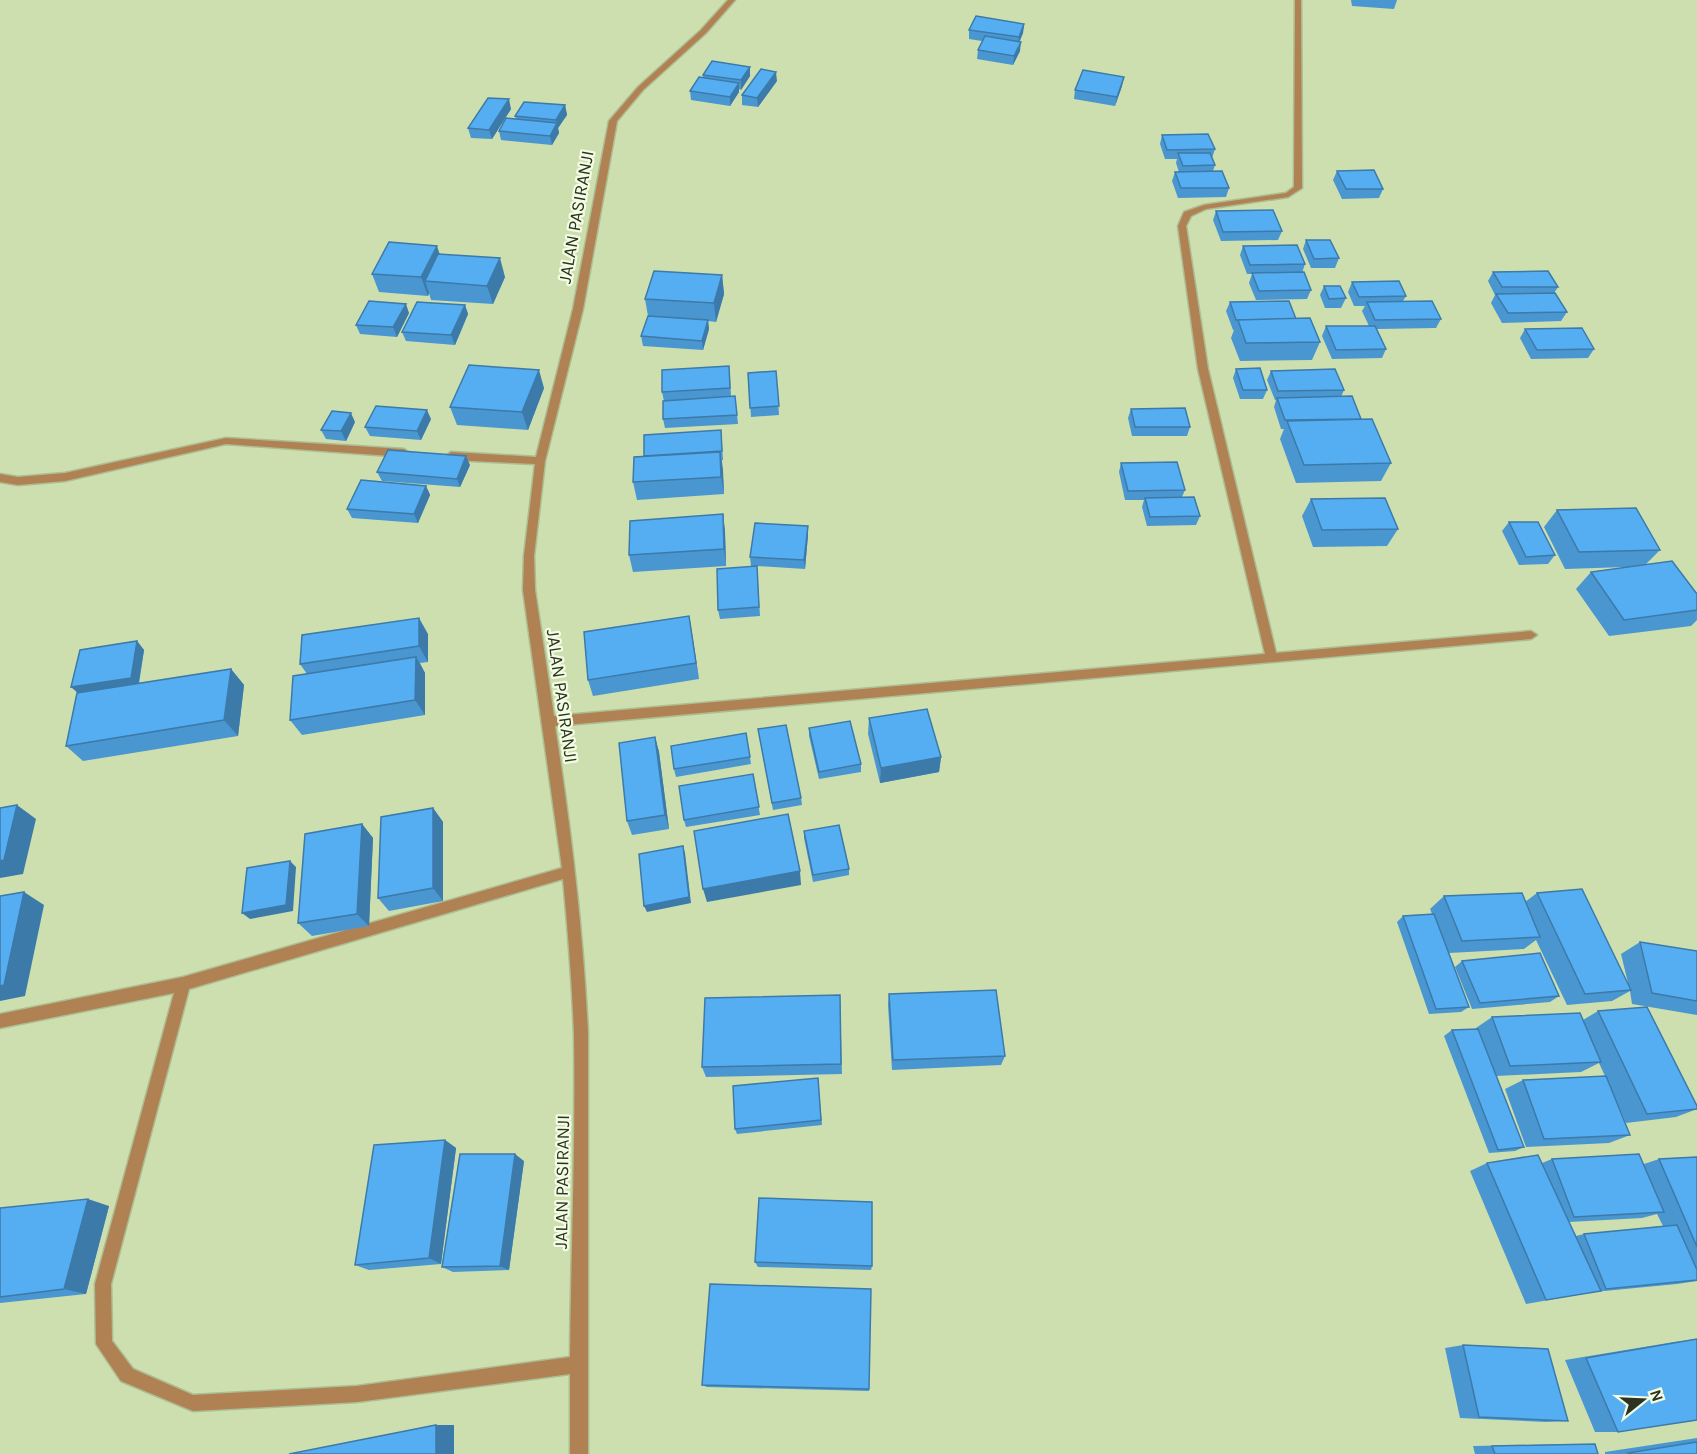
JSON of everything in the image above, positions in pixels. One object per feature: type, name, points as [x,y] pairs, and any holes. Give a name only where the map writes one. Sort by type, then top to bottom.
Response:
[{"type":"street","name":"JALAN PASIRANJI","points":[[579,1454],[582,1078],[578,972],[568,872],[529,590],[529,556],[540,461],[578,309],[613,121],[627,99],[703,32],[732,0]]},
{"type":"street","points":[[1272,659],[1203,369],[1182,226],[1187,214],[1204,207],[1288,195],[1298,188],[1298,0]]},
{"type":"street","points":[[0,478],[18,481],[65,477],[226,441],[421,454]]},
{"type":"street","points":[[445,455],[540,461]]},
{"type":"street","points":[[548,722],[1531,635]]},
{"type":"street","points":[[0,1021],[183,984],[568,872]]},
{"type":"street","points":[[183,984],[103,1284],[104,1344],[127,1375],[194,1403],[357,1394],[579,1364]]},
{"type":"building","points":[[976,16],[1024,24],[1019,37],[969,30]]},
{"type":"building","points":[[985,36],[1021,42],[1014,56],[978,50]]},
{"type":"building","points":[[712,61],[750,67],[741,80],[703,75]]},
{"type":"building","points":[[761,69],[776,72],[757,98],[742,95]]},
{"type":"building","points":[[1083,70],[1124,77],[1117,97],[1075,90]]},
{"type":"building","points":[[699,77],[739,83],[730,97],[690,91]]},
{"type":"building","points":[[488,98],[509,99],[489,130],[468,128]]},
{"type":"building","points":[[524,102],[565,105],[556,120],[515,116]]},
{"type":"building","points":[[506,118],[557,123],[550,136],[499,131]]},
{"type":"building","points":[[1208,134],[1215,149],[1167,150],[1162,135]]},
{"type":"building","points":[[1178,153],[1210,153],[1215,165],[1183,166]]},
{"type":"building","points":[[1374,170],[1383,189],[1346,189],[1337,171]]},
{"type":"building","points":[[1222,171],[1229,188],[1181,188],[1175,172]]},
{"type":"building","points":[[1273,210],[1282,231],[1223,232],[1216,211]]},
{"type":"building","points":[[1306,240],[1330,240],[1339,258],[1314,259]]},
{"type":"building","points":[[389,242],[437,246],[421,277],[372,274]]},
{"type":"building","points":[[1297,245],[1305,264],[1250,265],[1243,246]]},
{"type":"building","points":[[438,254],[500,258],[487,286],[425,281]]},
{"type":"building","points":[[654,271],[722,275],[714,303],[645,299]]},
{"type":"building","points":[[1548,271],[1558,287],[1502,287],[1493,272]]},
{"type":"building","points":[[1304,272],[1311,290],[1259,291],[1252,273]]},
{"type":"building","points":[[1399,281],[1406,296],[1359,297],[1352,282]]},
{"type":"building","points":[[1324,286],[1340,286],[1346,298],[1329,299]]},
{"type":"building","points":[[1555,293],[1567,312],[1508,313],[1496,294]]},
{"type":"building","points":[[369,301],[406,304],[393,327],[356,325]]},
{"type":"building","points":[[1289,301],[1296,319],[1236,320],[1230,302]]},
{"type":"building","points":[[1432,301],[1441,319],[1375,320],[1367,302]]},
{"type":"building","points":[[417,302],[465,305],[451,335],[402,332]]},
{"type":"building","points":[[648,316],[708,320],[702,341],[641,336]]},
{"type":"building","points":[[1310,318],[1320,342],[1246,343],[1238,320]]},
{"type":"building","points":[[1326,326],[1375,326],[1386,349],[1336,350]]},
{"type":"building","points":[[1582,328],[1594,349],[1537,350],[1525,329]]},
{"type":"building","points":[[469,365],[539,370],[522,412],[450,407]]},
{"type":"building","points":[[729,366],[730,388],[662,392],[662,370]]},
{"type":"building","points":[[1260,368],[1267,390],[1243,390],[1236,369]]},
{"type":"building","points":[[1335,369],[1344,390],[1278,391],[1271,371]]},
{"type":"building","points":[[776,371],[779,406],[750,408],[748,373]]},
{"type":"building","points":[[735,396],[737,415],[663,419],[663,401]]},
{"type":"building","points":[[1352,396],[1361,419],[1285,420],[1277,398]]},
{"type":"building","points":[[376,406],[427,410],[417,431],[365,427]]},
{"type":"building","points":[[1185,408],[1190,427],[1135,427],[1131,409]]},
{"type":"building","points":[[332,411],[351,413],[341,431],[321,430]]},
{"type":"building","points":[[1372,419],[1391,463],[1304,465],[1287,421]]},
{"type":"building","points":[[721,430],[722,451],[644,456],[644,435]]},
{"type":"building","points":[[388,450],[466,456],[457,479],[377,472]]},
{"type":"building","points":[[720,452],[721,477],[633,482],[634,457]]},
{"type":"building","points":[[1177,462],[1185,490],[1128,491],[1121,463]]},
{"type":"building","points":[[361,480],[426,486],[414,514],[347,509]]},
{"type":"building","points":[[1194,497],[1200,516],[1150,517],[1145,498]]},
{"type":"building","points":[[1385,498],[1398,529],[1322,530],[1311,499]]},
{"type":"building","points":[[1636,508],[1660,550],[1579,552],[1557,510]]},
{"type":"building","points":[[723,514],[724,549],[629,555],[630,521]]},
{"type":"building","points":[[1509,522],[1538,522],[1555,555],[1526,557]]},
{"type":"building","points":[[755,523],[808,526],[804,560],[750,557]]},
{"type":"building","points":[[1672,561],[1697,594],[1697,610],[1624,620],[1591,572]]},
{"type":"building","points":[[757,566],[759,607],[718,610],[717,569]]},
{"type":"building","points":[[689,616],[696,663],[588,680],[584,632]]},
{"type":"building","points":[[419,618],[419,646],[300,664],[302,635]]},
{"type":"building","points":[[137,641],[131,678],[71,687],[80,650]]},
{"type":"building","points":[[416,657],[415,700],[290,720],[293,676]]},
{"type":"building","points":[[231,669],[224,720],[66,746],[77,693]]},
{"type":"building","points":[[927,709],[941,757],[881,768],[869,718]]},
{"type":"building","points":[[850,721],[861,764],[819,772],[809,728]]},
{"type":"building","points":[[786,725],[801,798],[772,803],[758,729]]},
{"type":"building","points":[[746,733],[750,757],[674,769],[671,746]]},
{"type":"building","points":[[655,737],[665,815],[627,821],[619,743]]},
{"type":"building","points":[[753,774],[759,807],[684,820],[679,786]]},
{"type":"building","points":[[17,805],[4,860],[0,861],[0,808]]},
{"type":"building","points":[[433,808],[433,888],[378,898],[381,817]]},
{"type":"building","points":[[788,814],[800,871],[703,889],[694,831]]},
{"type":"building","points":[[362,824],[357,914],[298,923],[305,834]]},
{"type":"building","points":[[839,825],[849,869],[813,875],[804,831]]},
{"type":"building","points":[[683,846],[689,897],[644,906],[639,854]]},
{"type":"building","points":[[290,861],[286,905],[242,913],[247,868]]},
{"type":"building","points":[[1582,889],[1631,990],[1585,994],[1537,893]]},
{"type":"building","points":[[24,892],[4,985],[0,986],[0,896]]},
{"type":"building","points":[[1522,893],[1540,937],[1462,941],[1444,896]]},
{"type":"building","points":[[1434,914],[1469,1007],[1436,1009],[1403,916]]},
{"type":"building","points":[[1640,942],[1697,951],[1697,1001],[1652,993]]},
{"type":"building","points":[[1540,953],[1559,996],[1480,1003],[1462,961]]},
{"type":"building","points":[[996,990],[1005,1056],[893,1060],[889,994]]},
{"type":"building","points":[[840,995],[841,1064],[702,1067],[705,998]]},
{"type":"building","points":[[1647,1007],[1697,1109],[1647,1114],[1598,1011]]},
{"type":"building","points":[[1580,1013],[1601,1062],[1510,1066],[1492,1017]]},
{"type":"building","points":[[1478,1029],[1524,1147],[1498,1150],[1452,1030]]},
{"type":"building","points":[[1606,1076],[1630,1135],[1544,1139],[1523,1080]]},
{"type":"building","points":[[818,1078],[821,1120],[735,1129],[733,1086]]},
{"type":"building","points":[[445,1140],[429,1258],[355,1265],[374,1145]]},
{"type":"building","points":[[460,1154],[515,1154],[500,1266],[442,1267]]},
{"type":"building","points":[[1639,1154],[1664,1212],[1574,1217],[1552,1159]]},
{"type":"building","points":[[1538,1155],[1601,1291],[1546,1300],[1487,1163]]},
{"type":"building","points":[[1697,1157],[1697,1247],[1659,1159]]},
{"type":"building","points":[[759,1198],[872,1202],[872,1266],[755,1262]]},
{"type":"building","points":[[88,1199],[64,1289],[0,1297],[0,1208]]},
{"type":"building","points":[[1677,1225],[1697,1270],[1697,1280],[1606,1289],[1584,1234]]},
{"type":"building","points":[[710,1284],[871,1289],[869,1389],[702,1385]]},
{"type":"building","points":[[1697,1339],[1697,1420],[1618,1432],[1586,1358]]},
{"type":"building","points":[[1463,1345],[1548,1349],[1568,1421],[1479,1417]]},
{"type":"building","points":[[436,1425],[436,1454],[289,1454]]},
{"type":"building","points":[[1697,1442],[1697,1454],[1628,1453]]},
{"type":"building","points":[[1595,1444],[1598,1454],[1495,1454],[1492,1446]]}]
